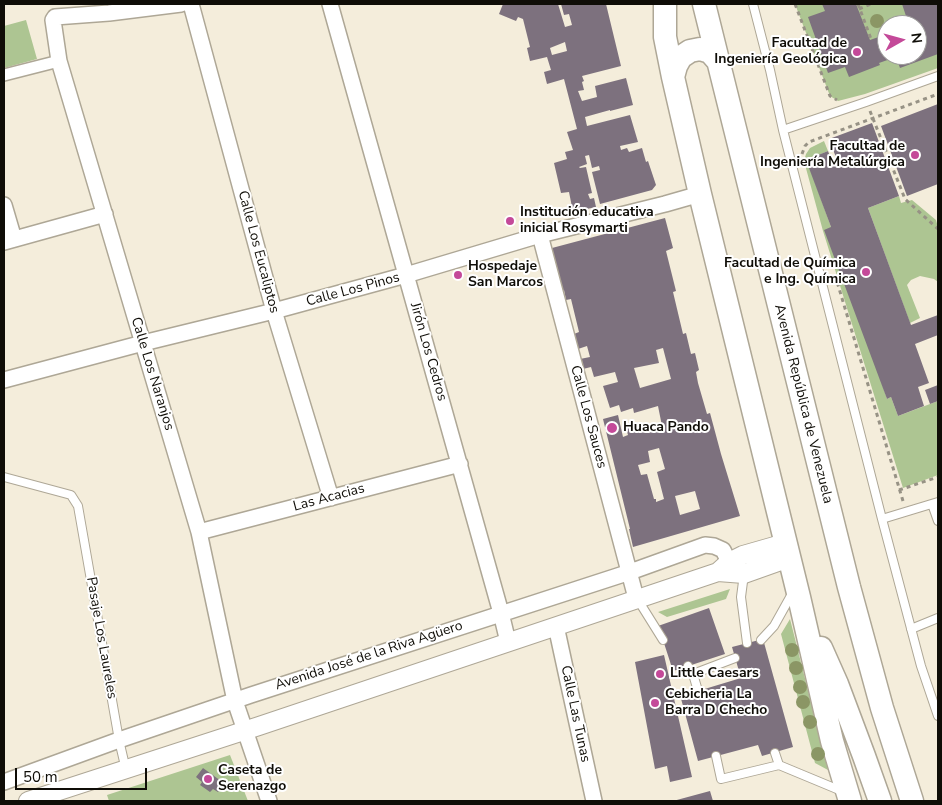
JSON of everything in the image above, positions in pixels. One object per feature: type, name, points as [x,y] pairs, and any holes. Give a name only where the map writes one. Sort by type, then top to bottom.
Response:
[{"type":"main road","points":[[666,4],[665,37],[673,77],[798,592],[832,742],[849,798]]},
{"type":"main road","name":"Avenida República de Venezuela","points":[[704,4],[849,587],[882,708],[912,801]]},
{"type":"main road","points":[[673,77],[681,57],[690,51],[700,49],[710,52],[717,60]]},
{"type":"main road","points":[[798,592],[837,684],[880,801]]},
{"type":"street","points":[[108,8],[181,4]]},
{"type":"street","name":"Calle Los Eucaliptos","points":[[191,4],[274,311],[331,498]]},
{"type":"street","name":"Jirón Los Cedros","points":[[330,4],[460,464],[508,642]]},
{"type":"street","name":"Calle Los Naranjos","points":[[108,8],[56,17],[53,20],[58,61],[199,532],[235,701],[269,801]]},
{"type":"street","points":[[4,74],[58,61]]},
{"type":"street","name":"Calle Los Pinos","points":[[4,380],[274,311],[540,236],[700,194]]},
{"type":"street","points":[[4,205],[9,240],[105,214]]},
{"type":"street","name":"Calle Los Sauces","points":[[540,236],[636,598]]},
{"type":"street","name":"Las Acacias","points":[[199,532],[460,464]]},
{"type":"street","name":"Avenida José de la Riva Agüero","points":[[4,782],[119,740],[630,572],[705,545],[723,550],[723,567]]},
{"type":"street","points":[[28,801],[556,626],[723,567],[743,554],[787,551]]},
{"type":"street","points":[[723,567],[744,574],[787,551]]},
{"type":"street","name":"Calle Las Tunas","points":[[556,626],[594,801]]},
{"type":"lane","points":[[753,4],[783,130],[882,519],[921,666],[938,716]]},
{"type":"lane","points":[[783,130],[938,76]]},
{"type":"lane","name":"Pasaje Los Laureles","points":[[4,477],[71,495],[78,506],[119,740],[126,770]]},
{"type":"lane","points":[[882,519],[935,503],[938,521]]},
{"type":"lane","points":[[744,574],[741,597],[747,643]]},
{"type":"lane","points":[[760,640],[774,626],[798,592]]},
{"type":"lane","points":[[636,598],[663,640]]},
{"type":"lane","points":[[911,629],[938,618]]},
{"type":"lane","points":[[693,674],[735,658]]},
{"type":"lane","points":[[688,666],[693,674],[698,691]]},
{"type":"lane","points":[[775,752],[778,765]]},
{"type":"lane","points":[[716,756],[721,779],[778,765],[849,798]]},
{"type":"path","points":[[795,4],[830,96],[838,101]]},
{"type":"path","points":[[858,4],[871,40]]},
{"type":"path","points":[[859,9],[871,4]]},
{"type":"path","points":[[802,162],[802,153],[809,142],[938,94]]},
{"type":"path","points":[[866,102],[904,198],[938,228]]},
{"type":"path","points":[[834,275],[903,501]]},
{"type":"path","points":[[899,490],[938,477]]},
{"type":"green space","points":[[795,4],[938,4],[938,68],[865,94],[838,101],[830,96]]},
{"type":"green space","points":[[26,20],[37,59],[4,68],[4,26]]},
{"type":"green space","points":[[824,141],[828,151],[807,160],[887,399],[891,397],[898,416],[938,401],[938,475],[903,488],[823,231],[804,161],[810,148]]},
{"type":"green space","points":[[899,196],[901,203],[912,200],[936,220],[938,227],[938,282],[934,279],[920,276],[911,280],[907,285],[920,318],[910,323],[868,208]]},
{"type":"green space","points":[[730,589],[726,599],[667,617],[658,612]]},
{"type":"green space","points":[[790,619],[828,770],[815,763],[781,634]]},
{"type":"green space","points":[[230,755],[248,801],[109,801],[107,795]]},
{"type":"building","points":[[503,4],[558,4],[565,27],[572,25],[569,14],[564,15],[561,4],[606,4],[621,66],[582,76],[584,90],[578,91],[582,101],[597,97],[595,86],[626,78],[633,105],[585,117],[587,126],[630,115],[638,142],[620,146],[621,150],[627,148],[629,152],[642,148],[656,185],[652,190],[600,204],[592,172],[600,170],[599,166],[592,168],[589,155],[585,156],[587,164],[579,167],[586,167],[592,193],[588,194],[590,199],[594,198],[596,207],[573,212],[569,192],[561,193],[554,163],[567,159],[565,152],[573,150],[567,132],[577,129],[564,79],[547,84],[544,72],[551,70],[547,57],[530,61],[527,48],[530,47],[523,19],[518,17],[516,21],[499,14]],"holes":[[[565,42],[567,51],[552,55],[550,48]]]},
{"type":"building","points":[[822,4],[856,4],[870,40],[877,38],[877,65],[880,65],[849,77],[845,67],[828,73],[808,17],[825,11]]},
{"type":"building","points":[[902,4],[938,4],[938,54],[927,58],[927,15],[906,15]]},
{"type":"building","name":"Facultad de Ingeniería Metalúrgica","points":[[938,104],[938,184],[907,196],[881,126]]},
{"type":"building","name":"Facultad de Química e Ing. Química","points":[[872,123],[899,196],[868,208],[911,325],[938,315],[938,335],[915,344],[929,383],[918,387],[924,406],[898,416],[891,397],[887,399],[824,230],[831,227],[806,160],[828,151],[832,162],[837,160],[829,139]]},
{"type":"building","points":[[665,218],[673,248],[666,251],[676,291],[673,292],[683,334],[686,333],[691,354],[695,353],[699,370],[696,372],[698,383],[707,414],[710,413],[740,516],[633,547],[603,419],[618,415],[623,437],[628,435],[625,425],[637,422],[639,432],[662,426],[658,406],[634,413],[633,408],[621,412],[619,405],[610,408],[603,386],[618,382],[615,372],[594,377],[591,367],[583,369],[580,359],[590,357],[587,346],[578,349],[574,334],[579,332],[571,299],[566,300],[564,290],[557,291],[559,278],[552,248]],"holes":[[[663,348],[671,379],[640,388],[634,368],[659,363],[656,350]],[[659,448],[665,469],[657,472],[664,499],[656,502],[647,474],[641,475],[638,465],[650,462],[648,451]],[[695,491],[700,509],[680,515],[675,496]]]},
{"type":"building","points":[[938,385],[938,401],[930,404],[925,390]]},
{"type":"building","points":[[709,608],[725,654],[673,671],[658,626]]},
{"type":"building","points":[[763,639],[793,747],[762,756],[758,745],[698,761],[680,695],[741,678],[732,647]]},
{"type":"building","points":[[664,655],[692,777],[670,782],[667,766],[655,769],[635,662]]},
{"type":"building","name":"Caseta de Serenazgo","points":[[203,768],[221,781],[220,783],[223,785],[218,792],[213,789],[210,792],[200,785],[202,782],[196,777]]},
{"type":"building","points":[[710,791],[713,801],[673,801]]},
{"type":"place","name":"Facultad de Ingeniería Geológica","points":[[857,52]]},
{"type":"place","name":"Facultad de Ingeniería Metalúrgica","points":[[915,155]]},
{"type":"place","name":"Institución educativa inicial Rosymarti","points":[[510,221]]},
{"type":"place","name":"Facultad de Química e Ing. Química","points":[[866,272]]},
{"type":"place","name":"Hospedaje San Marcos","points":[[458,275]]},
{"type":"place","name":"Huaca Pando","points":[[612,428]]},
{"type":"place","name":"Little Caesars","points":[[660,674]]},
{"type":"place","name":"Cebicheria La Barra D Checho","points":[[655,703]]},
{"type":"place","name":"Caseta de Serenazgo","points":[[208,779]]}]
